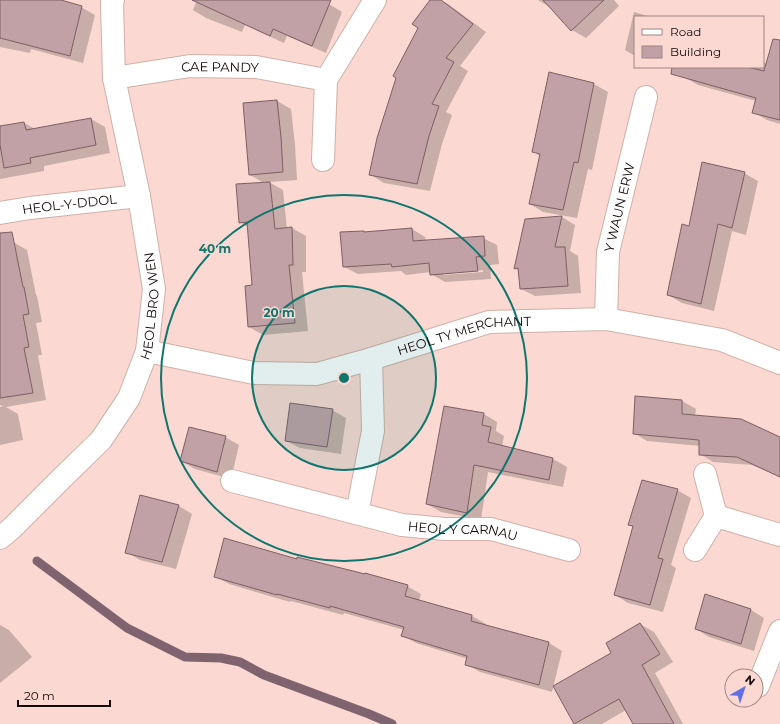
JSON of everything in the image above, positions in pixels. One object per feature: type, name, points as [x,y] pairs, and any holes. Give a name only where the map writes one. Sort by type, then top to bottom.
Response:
[{"type":"street","name":"HEOL BRO WEN","points":[[0,538],[101,440],[129,398],[147,351],[154,289],[139,196],[114,78],[113,0]]},
{"type":"street","points":[[323,160],[326,80],[375,0]]},
{"type":"street","name":"CAE PANDY","points":[[114,78],[190,66],[256,67],[326,80]]},
{"type":"street","name":"Y WAUN ERW","points":[[606,319],[608,252],[646,97]]},
{"type":"street","name":"HEOL-Y-DDOL","points":[[0,213],[30,208],[139,196]]},
{"type":"street","name":"HEOL TY MERCHANT","points":[[147,351],[254,373],[317,374],[371,359],[489,322],[606,319],[722,340],[780,363]]},
{"type":"street","points":[[357,513],[373,431],[371,359]]},
{"type":"street","points":[[695,550],[716,516],[705,474]]},
{"type":"street","name":"HEOL Y CARNAU","points":[[232,481],[402,525],[445,529],[491,529],[569,550]]},
{"type":"street","points":[[716,516],[780,535]]},
{"type":"street","points":[[764,676],[775,658],[780,631]]},
{"type":"building","points":[[0,0],[61,0],[82,6],[70,56],[0,38]]},
{"type":"building","points":[[192,0],[331,0],[312,46],[273,29],[270,36]]},
{"type":"building","points":[[430,0],[441,0],[473,24],[446,58],[454,62],[432,104],[439,106],[429,136],[417,184],[369,175],[377,138],[396,78],[393,76],[418,28],[412,24]]},
{"type":"building","points":[[543,0],[604,0],[571,31]]},
{"type":"building","points":[[773,39],[780,40],[780,120],[752,113],[756,98],[671,74],[672,68],[751,68],[764,71]]},
{"type":"building","points":[[549,72],[594,83],[578,163],[574,162],[563,210],[529,204],[540,154],[532,152]]},
{"type":"building","points":[[277,100],[283,172],[249,175],[243,103]]},
{"type":"building","points":[[91,118],[96,145],[30,158],[31,163],[4,168],[0,145],[0,126],[24,122],[26,130]]},
{"type":"building","points":[[702,162],[745,172],[732,228],[718,224],[701,304],[667,295],[682,224],[689,226]]},
{"type":"building","points":[[270,182],[275,229],[292,227],[293,265],[289,265],[295,323],[248,327],[245,286],[252,285],[247,222],[239,223],[236,184]]},
{"type":"building","points":[[562,216],[555,247],[565,247],[568,286],[520,289],[518,268],[514,269],[525,219]]},
{"type":"building","points":[[412,228],[413,241],[484,236],[485,256],[476,257],[478,271],[430,275],[429,263],[392,267],[391,264],[343,267],[340,232],[364,232]]},
{"type":"building","points":[[12,232],[29,314],[23,315],[29,347],[24,348],[33,393],[0,398],[0,233]]},
{"type":"building","points":[[635,396],[682,400],[682,414],[741,419],[780,437],[780,477],[737,457],[699,455],[699,440],[633,434]]},
{"type":"building","points":[[290,403],[333,409],[327,447],[285,441]]},
{"type":"building","points":[[444,406],[484,413],[482,425],[491,427],[488,442],[553,458],[549,480],[474,465],[467,513],[426,504]]},
{"type":"building","points":[[189,427],[226,436],[217,472],[180,461]]},
{"type":"building","points":[[642,480],[678,489],[658,558],[663,559],[650,605],[614,595],[633,526],[628,525]]},
{"type":"building","points":[[140,495],[179,505],[162,562],[125,553]]},
{"type":"building","points":[[224,538],[297,559],[297,557],[408,585],[405,596],[472,615],[471,621],[549,642],[539,685],[465,665],[467,656],[401,636],[404,627],[330,606],[330,608],[277,595],[214,577]]},
{"type":"building","points":[[705,594],[751,609],[741,644],[695,629]]},
{"type":"building","points":[[640,623],[660,654],[642,665],[674,724],[633,724],[619,699],[574,724],[553,686],[611,653],[606,643]]},
{"type":"waterway","points":[[37,561],[127,628],[185,657],[221,658],[240,662],[264,675],[392,724]]}]
